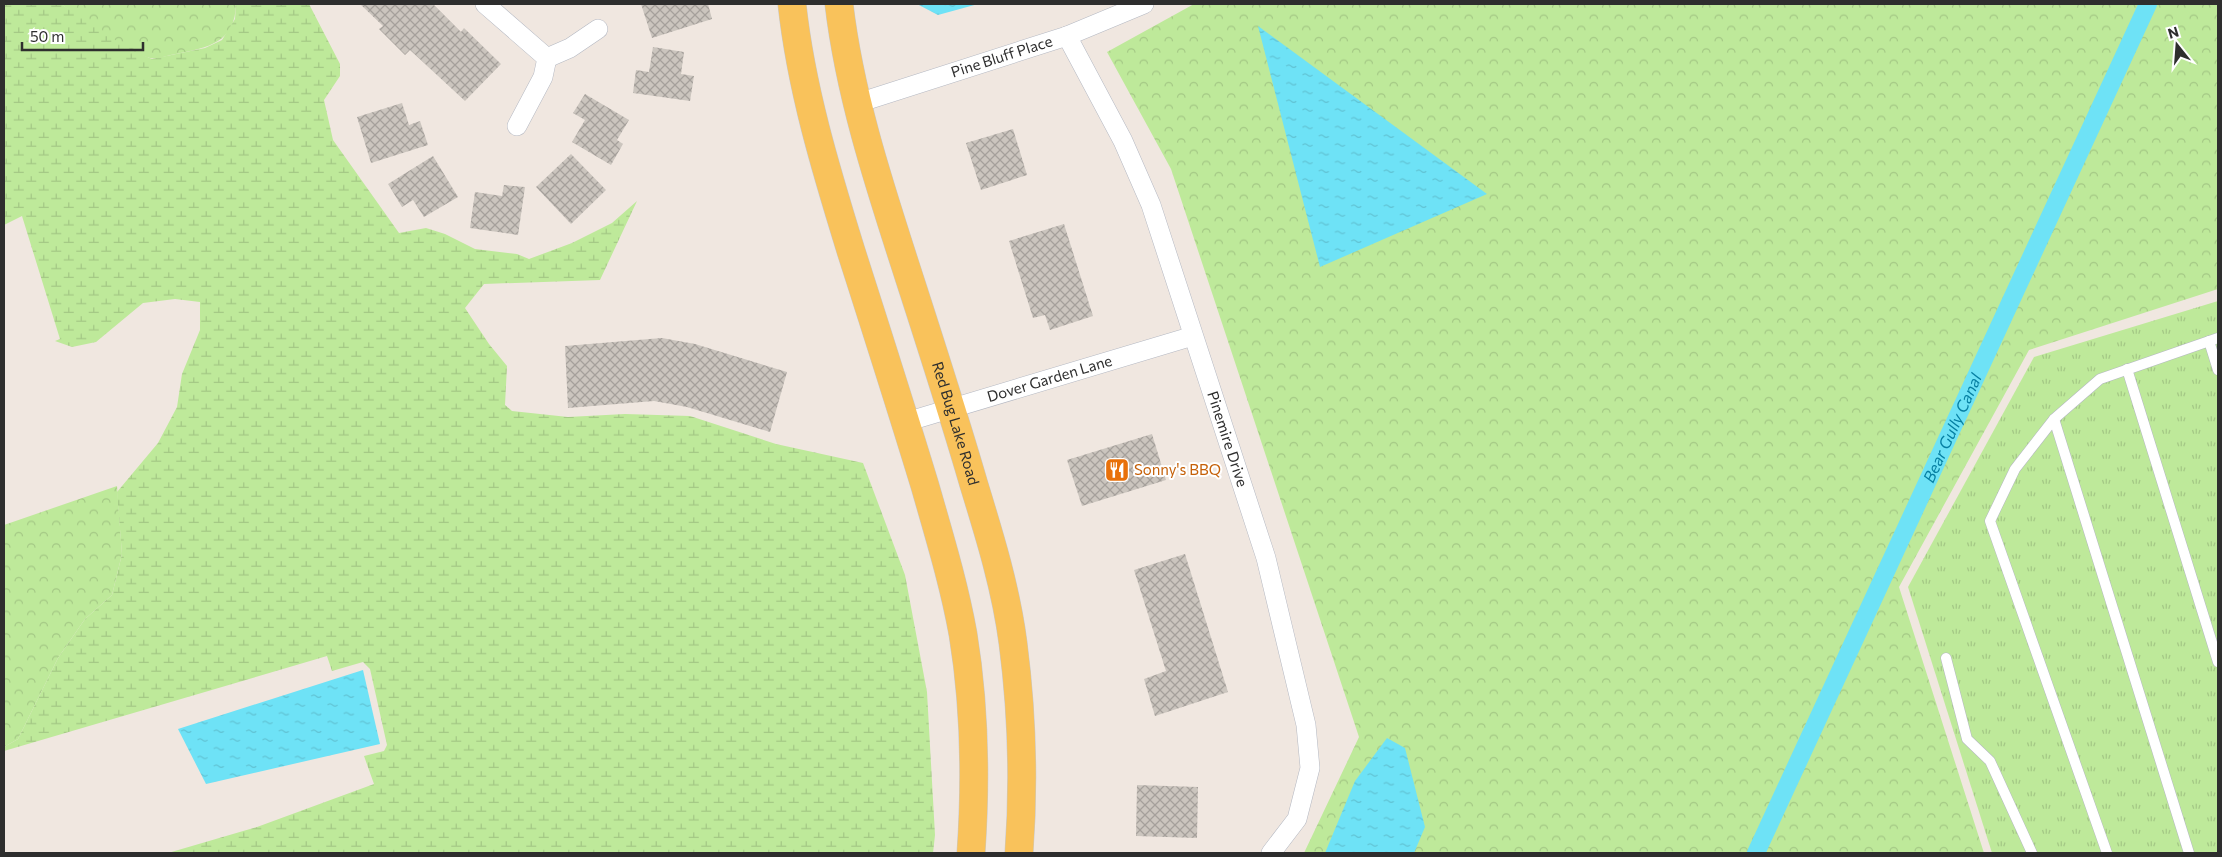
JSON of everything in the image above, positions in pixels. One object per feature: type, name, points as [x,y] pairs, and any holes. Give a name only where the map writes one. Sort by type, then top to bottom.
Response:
[{"type":"main road","points":[[792,4],[796,40],[812,116],[836,202],[906,422],[943,549],[962,633],[973,708],[974,802],[971,853]]},
{"type":"main road","name":"Red Bug Lake Road","points":[[839,4],[842,33],[858,103],[886,203],[952,408],[994,551],[1013,642],[1020,722],[1022,814],[1019,853]]},
{"type":"street","points":[[485,4],[547,58]]},
{"type":"street","name":"Pine Bluff Place","points":[[858,103],[1067,36],[1144,4]]},
{"type":"street","points":[[547,58],[570,48],[598,29]]},
{"type":"street","name":"Pinemire Drive","points":[[1067,36],[1123,141],[1151,205],[1264,552],[1306,725],[1310,768],[1297,819],[1270,853]]},
{"type":"street","points":[[518,126],[544,77],[547,58]]},
{"type":"street","name":"Dover Garden Lane","points":[[906,422],[1193,336]]},
{"type":"lane","points":[[2107,853],[1990,521],[2016,469],[2054,419],[2100,379],[2214,340],[2218,370]]},
{"type":"lane","points":[[2127,369],[2218,662]]},
{"type":"lane","points":[[2054,419],[2189,853]]},
{"type":"lane","points":[[1946,658],[1967,739],[1990,762],[2032,853]]},
{"type":"green space","points":[[4,4],[61,4],[129,49],[152,59],[205,48],[222,40],[235,19],[236,4],[309,4],[340,64],[340,76],[324,100],[333,140],[399,233],[426,228],[445,234],[475,249],[517,254],[529,259],[572,243],[612,223],[637,201],[600,280],[484,284],[465,308],[489,344],[507,366],[505,405],[512,411],[568,417],[625,414],[690,416],[776,444],[863,463],[905,575],[927,692],[935,835],[933,853],[168,853],[257,827],[374,784],[364,756],[384,751],[387,745],[370,669],[363,662],[332,671],[327,656],[4,751],[4,747],[18,739],[58,658],[85,619],[112,595],[122,554],[117,492],[158,443],[177,407],[182,374],[200,330],[200,302],[175,299],[143,303],[96,342],[72,347],[55,341],[60,339],[22,216],[4,225]]},
{"type":"green space","points":[[61,4],[236,4],[231,27],[218,41],[199,49],[159,58],[150,58],[115,42]]},
{"type":"green space","points":[[1194,4],[2218,4],[2218,289],[2029,350],[1899,587],[1984,853],[1304,853],[1359,737],[1171,169],[1107,52]]},
{"type":"green space","points":[[2218,301],[2218,853],[1992,853],[1908,587],[2034,357]]},
{"type":"green space","points":[[117,486],[122,554],[112,595],[85,619],[58,658],[18,739],[4,747],[4,525]]},
{"type":"water","points":[[917,4],[978,4],[938,15]]},
{"type":"water","points":[[1258,26],[1487,194],[1320,267]]},
{"type":"water","points":[[363,670],[380,744],[206,784],[178,729]]},
{"type":"water","points":[[1387,738],[1405,748],[1425,827],[1414,853],[1325,853],[1355,781]]},
{"type":"building","points":[[360,4],[433,4],[461,32],[464,28],[501,64],[465,101],[410,50],[405,55],[379,29],[383,26]]},
{"type":"building","points":[[641,4],[708,4],[712,19],[652,38]]},
{"type":"building","points":[[653,47],[684,52],[681,74],[694,76],[690,101],[633,93],[636,70],[649,72]]},
{"type":"building","points":[[585,94],[629,120],[617,140],[623,144],[611,165],[572,142],[585,120],[573,113]]},
{"type":"building","points":[[402,103],[409,125],[420,121],[428,145],[371,163],[357,117]]},
{"type":"building","points":[[1013,129],[1027,175],[981,190],[966,143]]},
{"type":"building","points":[[571,154],[606,190],[571,224],[536,187]]},
{"type":"building","points":[[433,156],[458,197],[424,217],[413,200],[402,207],[388,184]]},
{"type":"building","points":[[504,185],[525,187],[518,235],[470,228],[475,192],[502,196]]},
{"type":"building","points":[[1064,224],[1093,316],[1050,330],[1045,315],[1033,318],[1009,241]]},
{"type":"building","points":[[662,338],[695,344],[787,372],[770,432],[687,407],[654,401],[568,408],[565,346]]},
{"type":"building","name":"Sonny's BBQ","points":[[1152,434],[1166,480],[1082,506],[1067,460]]},
{"type":"building","points":[[1185,554],[1228,692],[1155,716],[1144,679],[1166,671],[1134,570]]},
{"type":"building","points":[[1137,785],[1198,787],[1197,838],[1136,836]]},
{"type":"waterway","name":"Bear Gully Canal","points":[[1756,853],[2148,4]]},
{"type":"place","name":"Sonny's BBQ","points":[[1117,470]]}]
